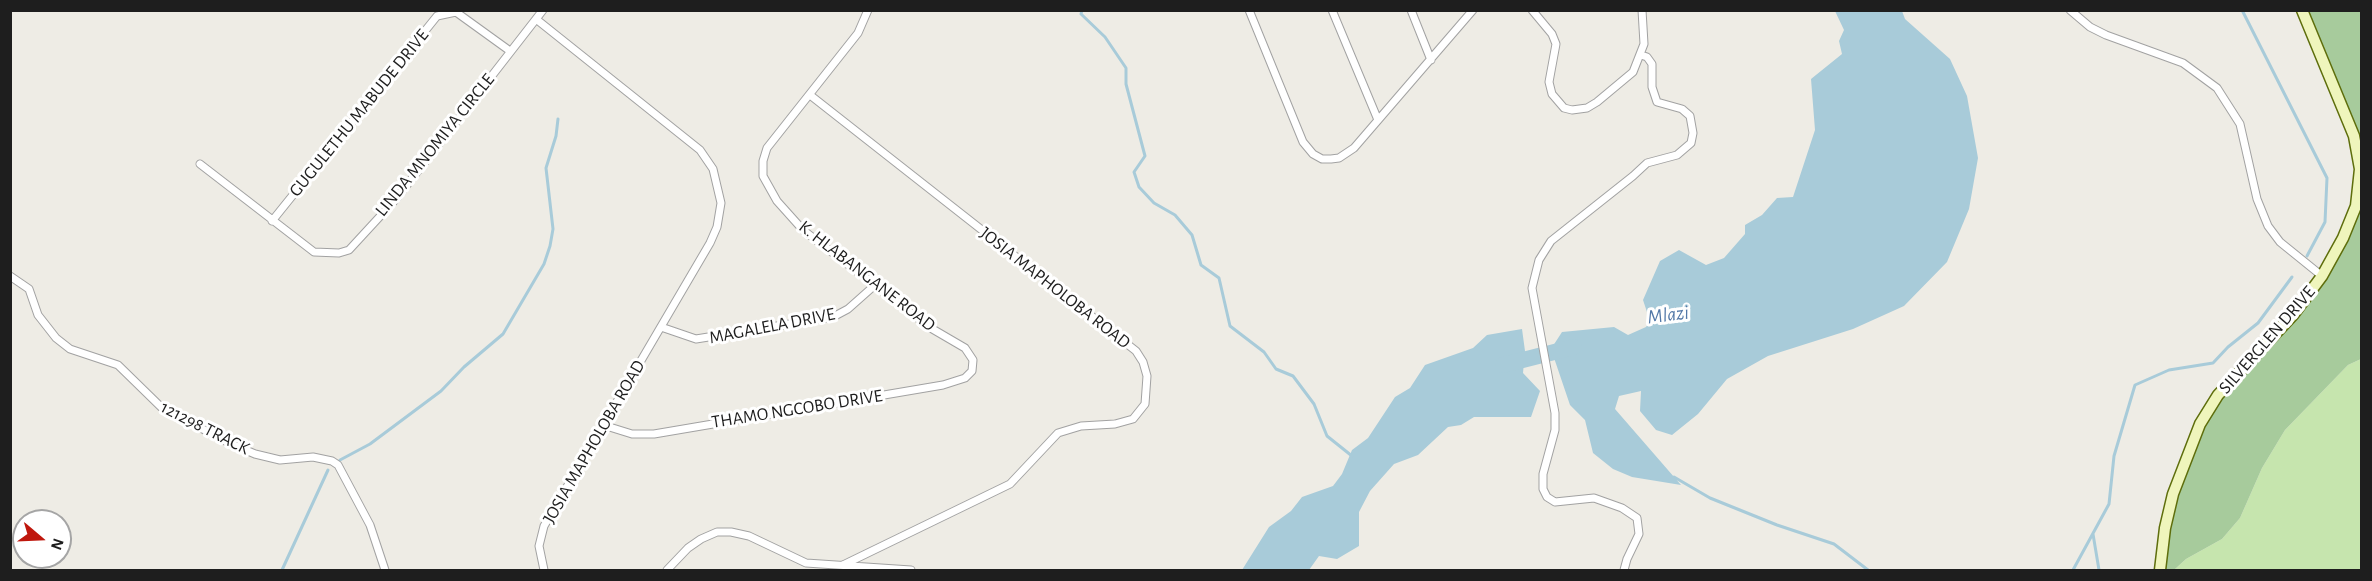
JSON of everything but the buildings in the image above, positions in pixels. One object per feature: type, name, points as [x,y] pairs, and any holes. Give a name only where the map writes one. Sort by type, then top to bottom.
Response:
[{"type":"street","name":"LINDA MNOMIYA CIRCLE","points":[[200,164],[314,252],[339,253],[349,250],[396,199],[543,10]]},
{"type":"street","name":"K. HLABANGANE ROAD","points":[[868,10],[858,33],[767,148],[763,161],[763,176],[777,201],[803,230],[929,327],[959,344],[970,356]]},
{"type":"street","points":[[1249,10],[1288,110],[1310,151],[1322,159],[1338,158],[1354,148],[1473,10]]},
{"type":"street","points":[[1332,10],[1378,120]]},
{"type":"street","points":[[1411,10],[1431,60]]},
{"type":"street","points":[[1532,10],[1555,39],[1557,49],[1549,87],[1555,100],[1564,108],[1582,110],[1604,98],[1629,76],[1641,55],[1645,33],[1642,10]]},
{"type":"street","points":[[2070,10],[2090,27],[2106,35],[2183,63],[2217,88],[2240,124],[2258,199],[2268,226],[2280,242],[2322,276]]},
{"type":"street","name":"SILVERGLEN DRIVE","points":[[2160,570],[2165,528],[2173,494],[2200,424],[2218,395],[2293,315],[2322,276],[2343,238],[2356,206],[2360,169],[2354,136],[2302,10]]},
{"type":"street","name":"GUGULETHU MABUDE DRIVE","points":[[272,221],[437,16],[456,12],[510,51]]},
{"type":"street","name":"JOSIA MAPHOLOBA ROAD","points":[[536,19],[700,150],[713,170],[720,203],[717,227],[542,531],[540,546],[544,570]]},
{"type":"street","points":[[1624,570],[1640,529],[1633,513],[1594,498],[1555,502],[1545,493],[1542,479],[1555,421],[1549,372],[1533,295],[1533,282],[1545,247],[1647,163],[1677,155],[1692,140],[1692,125],[1688,113],[1657,102],[1651,84],[1652,64],[1647,57],[1641,55]]},
{"type":"street","name":"JOSIA MAPHOLOBA ROAD","points":[[667,570],[688,548],[717,532],[749,536],[801,562],[843,565],[1010,484],[1058,433],[1081,426],[1115,424],[1134,419],[1145,404],[1147,376],[1143,362],[1136,351],[810,95]]},
{"type":"street","name":"121298 TRACK","points":[[10,276],[29,289],[38,315],[56,338],[70,349],[107,359],[118,365],[161,406],[229,443],[255,454],[280,460],[313,457],[332,461],[338,465],[370,525],[385,570]]},
{"type":"street","name":"MAGALELA DRIVE","points":[[661,327],[696,339],[833,317],[848,309],[875,285]]},
{"type":"street","name":"THAMO NGCOBO DRIVE","points":[[603,425],[632,434],[654,434],[943,385],[958,382],[969,375],[973,367],[970,356]]},
{"type":"street","points":[[843,565],[911,570]]},
{"type":"green space","points":[[2303,11],[2361,11],[2361,359],[2348,365],[2285,430],[2262,468],[2240,518],[2222,539],[2186,559],[2174,570],[2161,570],[2169,513],[2207,414],[2278,333],[2351,225],[2360,156]]},
{"type":"green space","points":[[2361,359],[2361,570],[2174,570],[2186,559],[2222,539],[2240,518],[2262,468],[2285,430],[2348,365]]},
{"type":"water","points":[[1835,11],[1902,11],[1905,19],[1950,59],[1967,96],[1978,158],[1969,209],[1947,262],[1904,306],[1853,329],[1768,356],[1727,379],[1698,414],[1672,435],[1656,430],[1640,411],[1641,391],[1619,396],[1615,409],[1681,485],[1632,477],[1613,469],[1593,453],[1585,420],[1570,405],[1551,349],[1562,332],[1614,327],[1628,335],[1646,327],[1650,321],[1643,300],[1660,261],[1679,250],[1706,265],[1724,258],[1745,234],[1745,225],[1762,215],[1777,198],[1793,197],[1815,130],[1811,79],[1842,54],[1839,41],[1844,30]]},
{"type":"water","points":[[1522,329],[1525,351],[1523,373],[1540,391],[1531,417],[1474,417],[1461,425],[1448,427],[1418,455],[1394,464],[1370,491],[1359,512],[1359,546],[1337,559],[1319,556],[1309,570],[1242,570],[1269,527],[1291,511],[1302,497],[1333,486],[1342,474],[1352,450],[1368,438],[1395,397],[1410,388],[1425,365],[1473,348],[1487,335]]},
{"type":"waterway","points":[[1082,10],[1081,14],[1105,37],[1126,68],[1126,84],[1145,156],[1134,172],[1139,187],[1154,203],[1175,215],[1192,235],[1201,265],[1219,278],[1230,326],[1264,352],[1276,369],[1293,376],[1314,404],[1327,436],[1352,456]]},
{"type":"waterway","points":[[2242,10],[2327,178],[2325,222],[2307,256]]},
{"type":"waterway","points":[[340,460],[370,444],[441,391],[464,367],[503,334],[544,264],[550,246],[553,229],[546,168],[556,136],[558,119]]},
{"type":"waterway","points":[[2073,570],[2109,504],[2114,456],[2135,385],[2169,370],[2213,363],[2228,347],[2258,323],[2292,277]]},
{"type":"waterway","name":"Mlazi","points":[[1503,365],[1574,347]]},
{"type":"waterway","points":[[282,570],[328,470]]},
{"type":"waterway","points":[[1674,477],[1710,498],[1777,525],[1834,544],[1868,570]]},
{"type":"waterway","points":[[2093,534],[2099,570]]}]
